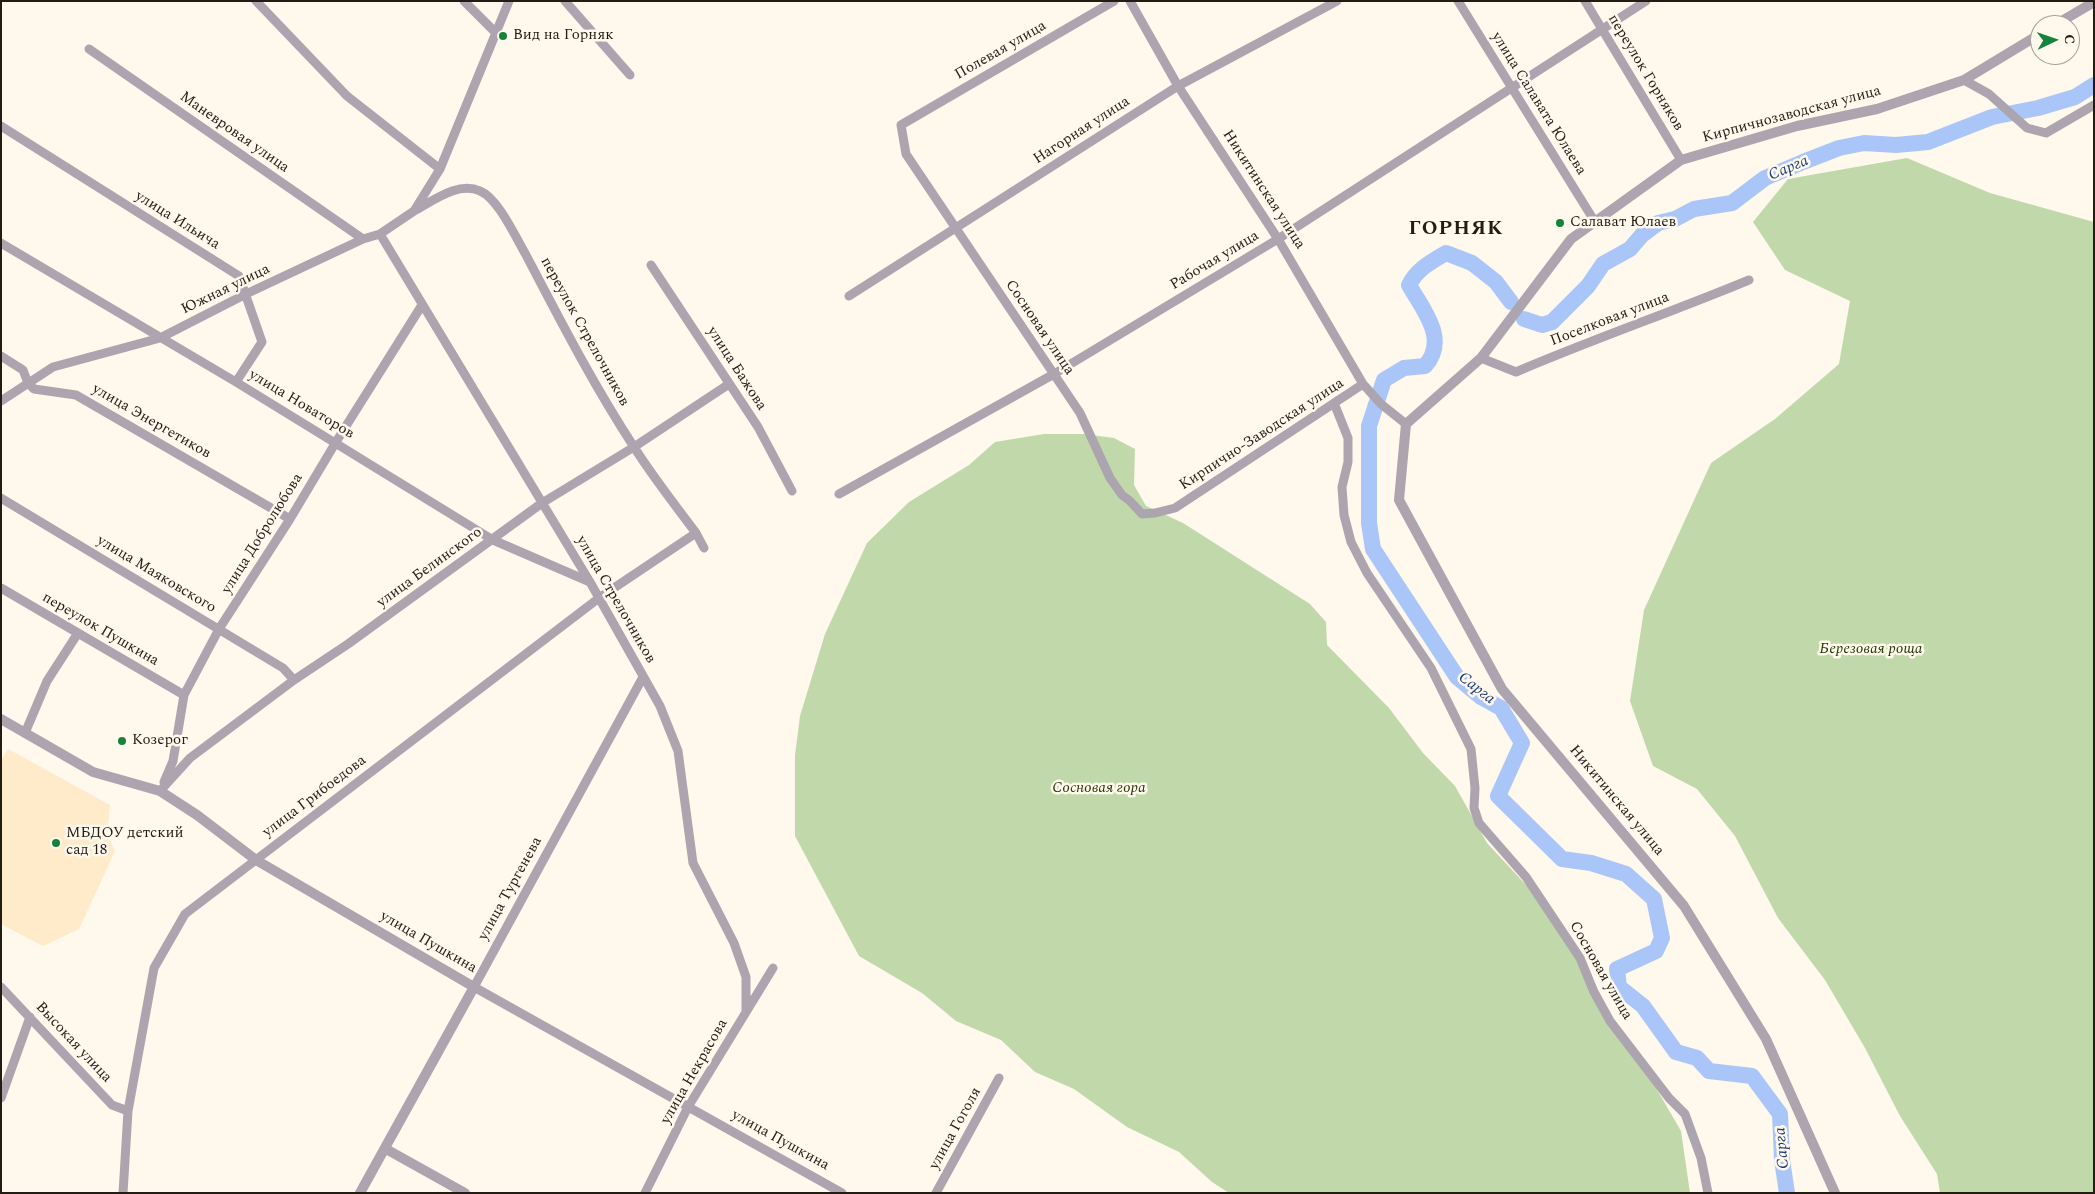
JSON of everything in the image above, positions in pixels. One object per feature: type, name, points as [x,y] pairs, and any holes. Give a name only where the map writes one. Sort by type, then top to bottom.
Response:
[{"type":"street","points":[[256,1],[347,96],[440,169]]},
{"type":"street","points":[[464,1],[496,33]]},
{"type":"street","name":"Южная улица","points":[[1,401],[53,367],[160,338],[246,294],[363,239],[380,234],[414,211],[440,169],[509,1]]},
{"type":"street","points":[[565,1],[630,75]]},
{"type":"street","name":"Полевая улица","points":[[901,125],[1114,1]]},
{"type":"street","name":"Никитинская улица","points":[[1130,1],[1178,86],[1278,240],[1363,384],[1371,395],[1406,424],[1399,500],[1502,689],[1684,906],[1766,1038],[1835,1193]]},
{"type":"street","name":"Нагорная улица","points":[[849,296],[1178,86],[1337,1]]},
{"type":"street","name":"улица Салавата Юлаева","points":[[1458,1],[1595,222]]},
{"type":"street","name":"переулок Горняков","points":[[1585,1],[1681,160]]},
{"type":"street","name":"Рабочая улица","points":[[839,494],[1054,374],[1278,240],[1646,1]]},
{"type":"street","points":[[2072,15],[2094,2]]},
{"type":"street","name":"Кирпичнозаводская улица","points":[[1406,424],[1481,358],[1571,239],[1681,160],[1797,126],[1877,109],[1964,80],[2030,40]]},
{"type":"street","name":"Маневровая улица","points":[[88,49],[363,239]]},
{"type":"street","points":[[1964,80],[1989,94],[2027,128],[2046,133],[2094,105]]},
{"type":"street","name":"Сосновая улица","points":[[901,125],[906,154],[1080,413],[1110,478],[1122,495],[1142,514],[1175,508]]},
{"type":"street","name":"улица Ильича","points":[[1,126],[239,276],[262,342],[236,382]]},
{"type":"street","name":"переулок Стрелочников","points":[[414,211],[456,189],[468,188],[480,191],[493,200],[634,447],[696,533],[704,548]]},
{"type":"street","name":"улица Стрелочников","points":[[380,234],[600,598],[660,706],[678,750],[693,863],[734,943],[746,977],[746,1011]]},
{"type":"street","name":"улица Новаторов","points":[[1,243],[336,442],[493,540],[590,582]]},
{"type":"street","name":"улица Бажова","points":[[650,266],[758,427],[792,491]]},
{"type":"street","name":"Поселковая улица","points":[[1481,358],[1516,372],[1570,349],[1674,311],[1749,280]]},
{"type":"street","name":"улица Добролюбова","points":[[160,791],[173,761],[184,695],[219,629],[290,519],[422,305]]},
{"type":"street","points":[[1,356],[22,370],[28,383]]},
{"type":"street","name":"улица Энергетиков","points":[[28,383],[34,389],[76,395],[290,519]]},
{"type":"street","name":"улица Белинского","points":[[160,791],[190,758],[294,680],[348,644],[542,503],[634,447],[729,384]]},
{"type":"street","name":"Кирпично-Заводская улица","points":[[1175,508],[1363,384]]},
{"type":"street","name":"Сосновая улица","points":[[1334,403],[1348,438],[1348,462],[1342,487],[1344,515],[1351,542],[1367,573],[1431,668],[1471,749],[1475,788],[1474,808],[1479,823],[1526,878],[1580,958],[1594,992],[1610,1021],[1669,1098],[1684,1114],[1701,1158],[1708,1193]]},
{"type":"street","name":"улица Маяковского","points":[[1,498],[284,668],[294,680]]},
{"type":"street","name":"улица Грибоедова","points":[[123,1193],[128,1111],[154,968],[185,914],[600,598],[696,533]]},
{"type":"street","name":"переулок Пушкина","points":[[1,588],[184,695]]},
{"type":"street","points":[[25,733],[47,680],[78,633]]},
{"type":"street","name":"улица Тургенева","points":[[360,1193],[386,1149],[643,677]]},
{"type":"street","name":"улица Пушкина","points":[[1,719],[93,772],[160,791],[196,815],[256,860],[474,987],[842,1193]]},
{"type":"street","name":"улица Некрасова","points":[[645,1193],[688,1107],[773,968]]},
{"type":"street","name":"Высокая улица","points":[[1,987],[112,1106],[128,1111]]},
{"type":"street","points":[[1,1098],[30,1017]]},
{"type":"street","name":"улица Гоголя","points":[[936,1193],[999,1078]]},
{"type":"street","points":[[386,1149],[464,1193]]},
{"type":"shaded area","name":"МБДОУ детский сад 18","points":[[8,749],[110,805],[107,835],[115,851],[79,929],[43,946],[1,924],[1,760]]},
{"type":"green space","name":"Березовая роща","points":[[1907,158],[1990,193],[2094,222],[2094,1193],[1940,1193],[1937,1174],[1900,1116],[1865,1048],[1825,980],[1778,918],[1735,836],[1697,789],[1653,766],[1630,701],[1644,610],[1711,463],[1775,419],[1839,364],[1850,301],[1785,270],[1753,222],[1788,179]]},
{"type":"green space","name":"Сосновая гора","points":[[1044,434],[1084,434],[1114,438],[1135,449],[1134,485],[1146,506],[1183,523],[1310,604],[1326,622],[1327,645],[1389,708],[1423,753],[1455,786],[1487,843],[1527,886],[1577,959],[1601,1014],[1652,1081],[1681,1131],[1690,1193],[1229,1193],[1212,1182],[1179,1152],[1127,1127],[1074,1089],[1035,1072],[1001,1040],[956,1021],[922,993],[859,956],[795,836],[795,755],[800,716],[825,634],[867,543],[909,502],[969,465],[995,442]]},
{"type":"waterway","name":"Сарга","points":[[1524,319],[1542,325],[1552,322],[1588,286],[1603,264],[1630,249],[1642,235],[1658,223],[1675,219],[1694,209],[1732,203],[1765,178],[1803,162],[1839,148],[1864,143],[1896,145],[1928,142],[1992,117],[2038,108],[2075,97],[2094,85]]},
{"type":"waterway","name":"Сарга","points":[[1511,302],[1496,282],[1472,263],[1446,253],[1420,270],[1412,279],[1409,285],[1427,314],[1434,335],[1435,345],[1432,356],[1425,366],[1404,368],[1384,380],[1369,426],[1369,523],[1373,549],[1457,677],[1481,697],[1501,708],[1522,743],[1498,796],[1562,859],[1591,863],[1626,874],[1654,899],[1662,938],[1656,951],[1617,969],[1619,987],[1643,1006],[1676,1052],[1697,1058],[1709,1071],[1752,1076],[1780,1114],[1782,1160],[1787,1193]]},
{"type":"place","name":"Вид на Горняк","points":[[503,36]]},
{"type":"place","name":"Салават Юлаев","points":[[1560,223]]},
{"type":"place","name":"Козерог","points":[[122,741]]},
{"type":"place","name":"МБДОУ детский сад 18","points":[[56,843]]},
{"type":"district","name":"ГОРНЯК","points":[[1456,230]]}]
